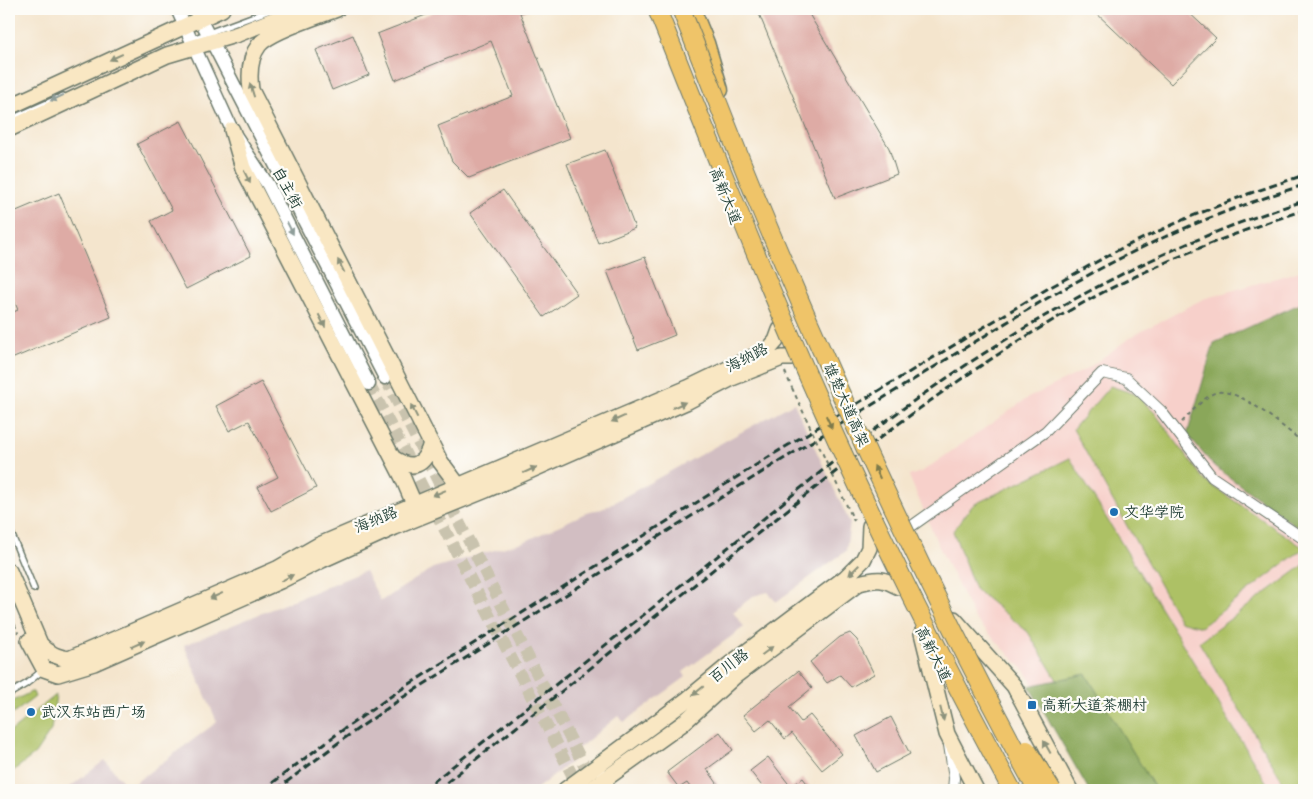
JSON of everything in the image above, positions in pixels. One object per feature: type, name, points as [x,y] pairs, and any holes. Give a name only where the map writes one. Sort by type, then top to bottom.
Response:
[{"type":"highway","name":"雄楚大道高架","points":[[657,9],[738,212],[809,377],[909,594],[1012,790]]},
{"type":"highway","name":"雄楚大道高架","points":[[680,9],[759,205],[828,366],[897,516],[962,647],[1037,790]]},
{"type":"highway","points":[[962,647],[1052,790]]},
{"type":"main road","points":[[9,106],[184,26],[198,14],[222,9]]},
{"type":"main road","points":[[9,130],[189,43],[210,37],[238,34],[300,9]]},
{"type":"main road","points":[[337,9],[271,36],[260,45],[253,58],[249,76],[251,90],[440,461],[461,492]]},
{"type":"main road","name":"高新大道","points":[[650,9],[780,330],[787,363],[797,385]]},
{"type":"main road","points":[[692,9],[706,43],[724,102],[764,202],[836,366]]},
{"type":"main road","points":[[693,117],[696,96],[701,90],[710,90],[724,102]]},
{"type":"main road","points":[[232,130],[243,168],[393,458],[417,510]]},
{"type":"main road","name":"海纳路","points":[[461,492],[769,349],[776,341],[780,330]]},
{"type":"main road","name":"海纳路","points":[[47,652],[60,658],[70,659],[83,654],[277,569],[317,546],[417,510],[686,402],[732,378],[782,358],[787,363]]},
{"type":"main road","points":[[393,458],[409,466],[416,464],[423,460],[428,453],[431,443]]},
{"type":"main road","points":[[896,499],[954,619],[1044,790]]},
{"type":"main road","name":"海纳路","points":[[44,669],[58,674],[94,663],[280,581],[417,510]]},
{"type":"main road","name":"高新大道","points":[[863,521],[1004,790]]},
{"type":"main road","name":"百川路","points":[[565,790],[605,779],[688,699],[850,574],[863,560],[869,548],[863,521]]},
{"type":"main road","points":[[9,571],[34,632],[40,644],[47,652]]},
{"type":"main road","name":"百川路","points":[[590,790],[682,724],[735,676],[859,582],[874,578],[886,579],[899,587]]},
{"type":"main road","points":[[9,594],[44,669]]},
{"type":"main road","points":[[954,619],[1014,686],[1070,790]]},
{"type":"main road","points":[[922,633],[947,734],[976,790]]},
{"type":"street","name":"自主街","points":[[177,9],[189,43],[232,130],[268,184],[369,384]]},
{"type":"street","name":"自主街","points":[[198,14],[385,378]]},
{"type":"street","points":[[262,114],[280,176]]},
{"type":"street","points":[[909,528],[1046,431],[1102,373],[1126,378],[1161,411],[1212,477],[1304,539]]},
{"type":"street","points":[[947,734],[954,778],[953,790]]},
{"type":"lane","points":[[210,37],[273,9]]},
{"type":"lane","points":[[139,61],[173,46]]},
{"type":"lane","points":[[9,120],[69,93]]},
{"type":"lane","points":[[9,528],[34,589]]},
{"type":"lane","points":[[9,694],[26,684],[44,669],[47,652]]},
{"type":"path","points":[[787,363],[863,521]]},
{"type":"path","points":[[1175,428],[1207,397],[1217,391],[1246,399],[1304,443]]},
{"type":"path","points":[[9,610],[20,636]]},
{"type":"shaded area","name":"文华学院","points":[[1304,270],[1304,790],[1091,790],[1026,672],[975,619],[939,547],[909,476],[923,471],[1028,398],[1087,369],[1131,337],[1203,299]]},
{"type":"shaded area","points":[[794,403],[850,523],[846,551],[776,602],[768,592],[753,596],[733,612],[744,627],[683,672],[686,677],[624,722],[618,716],[575,751],[578,756],[535,790],[66,790],[105,760],[128,788],[217,722],[184,645],[365,571],[381,601],[433,568],[526,541],[590,511],[602,509]]},
{"type":"green space","points":[[1304,302],[1304,532],[1214,466],[1187,435],[1214,343]]},
{"type":"green space","points":[[1110,386],[1135,394],[1154,412],[1205,481],[1304,548],[1201,627],[1180,621],[1073,429]]},
{"type":"green space","points":[[1070,458],[1271,790],[1156,790],[1086,674],[1057,680],[1028,632],[975,589],[953,531],[973,505]]},
{"type":"green space","points":[[1304,565],[1304,790],[1288,790],[1199,642]]},
{"type":"green space","points":[[1086,674],[1156,790],[1089,790],[1029,686]]},
{"type":"green space","points":[[33,692],[35,697],[9,717],[9,703]]},
{"type":"green space","points":[[56,695],[51,730],[35,754],[9,774],[9,733]]},
{"type":"building","points":[[441,9],[530,9],[520,13],[570,138],[469,178],[452,161],[438,126],[513,96],[491,41],[395,80],[377,34]]},
{"type":"building","points":[[757,9],[806,9],[889,148],[897,174],[835,198]]},
{"type":"building","points":[[1092,9],[1185,9],[1216,38],[1171,84]]},
{"type":"building","points":[[353,35],[369,75],[332,90],[316,50]]},
{"type":"building","points":[[181,121],[251,256],[186,289],[151,221],[172,210],[137,144]]},
{"type":"building","points":[[605,150],[635,228],[598,243],[567,164]]},
{"type":"building","points":[[503,190],[577,294],[544,317],[470,213]]},
{"type":"building","points":[[59,193],[111,317],[9,360],[9,314],[18,310],[9,288],[9,214]]},
{"type":"building","points":[[645,257],[675,335],[638,350],[607,271]]},
{"type":"building","points":[[261,382],[316,488],[271,511],[258,487],[278,477],[249,421],[229,431],[216,406]]},
{"type":"building","points":[[850,633],[857,640],[874,674],[851,687],[840,675],[827,683],[810,662],[840,637]]},
{"type":"building","points":[[798,671],[812,688],[789,707],[801,722],[810,715],[842,754],[822,770],[792,733],[785,739],[770,720],[756,731],[743,715]]},
{"type":"building","points":[[891,717],[910,754],[876,772],[856,736]]},
{"type":"building","points":[[720,732],[733,750],[707,769],[722,790],[692,790],[687,783],[679,788],[667,772]]},
{"type":"building","points":[[768,757],[791,787],[803,778],[812,790],[765,790],[750,771]]},
{"type":"tunnel","points":[[385,378],[592,781]]},
{"type":"tunnel","points":[[369,384],[580,790]]},
{"type":"railway","points":[[263,790],[337,734],[397,692],[767,458],[1047,289],[1120,249],[1185,219],[1248,194],[1304,175]]},
{"type":"railway","points":[[276,790],[402,698],[709,505],[1037,304],[1095,271],[1168,235],[1236,208],[1304,185]]},
{"type":"railway","points":[[423,790],[853,446],[945,379],[1042,318],[1143,264],[1195,241],[1304,201]]},
{"type":"railway","points":[[437,790],[795,503],[883,435],[973,371],[1095,296],[1183,255],[1243,231],[1304,210]]},
{"type":"place","name":"文华学院","points":[[1114,512]]},
{"type":"place","name":"高新大道茶棚村","points":[[1032,705]]},
{"type":"place","name":"武汉东站西广场","points":[[31,712]]}]
